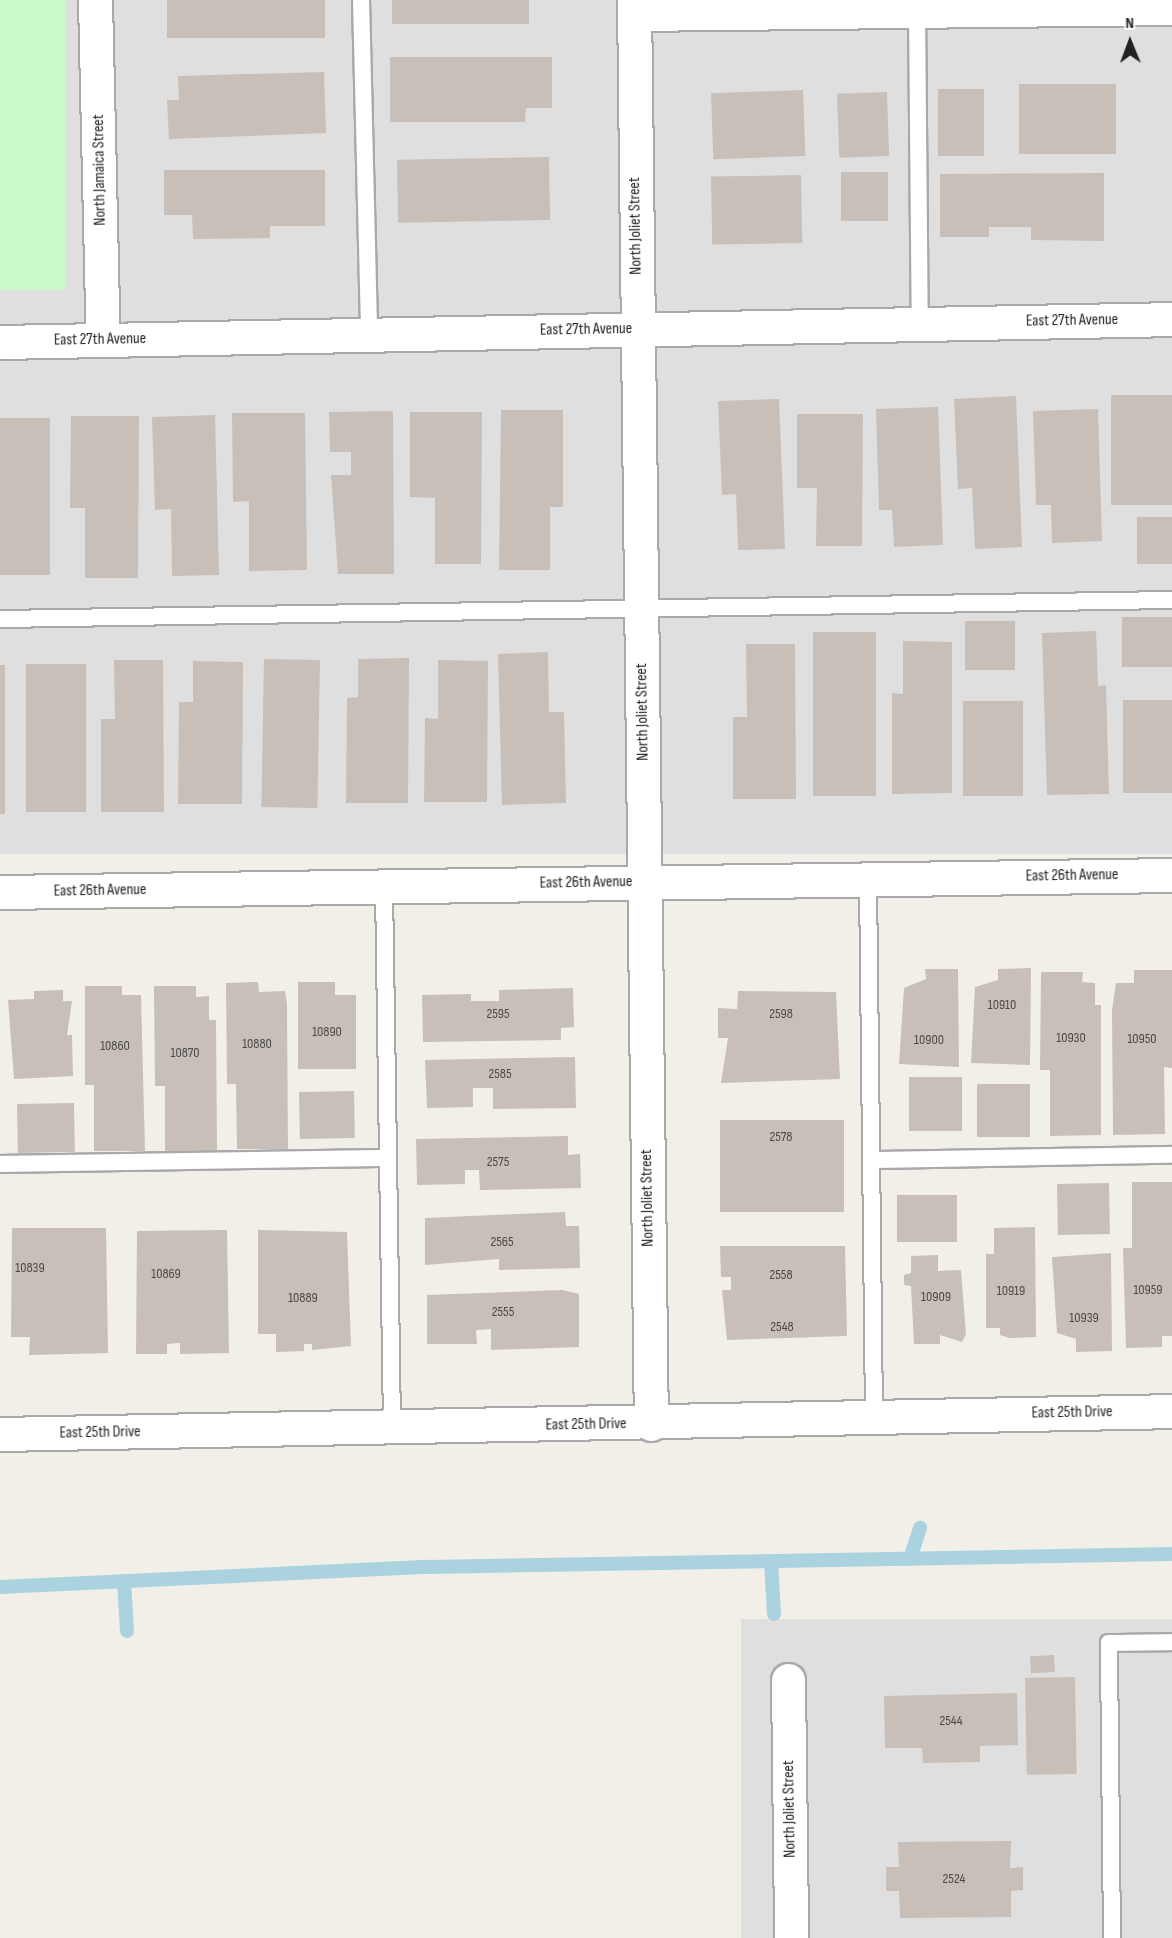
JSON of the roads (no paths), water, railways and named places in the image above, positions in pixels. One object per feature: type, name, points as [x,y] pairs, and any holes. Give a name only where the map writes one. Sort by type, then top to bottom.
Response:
[{"type":"street","name":"North Jamaica Street","points":[[95,0],[103,340]]},
{"type":"street","points":[[634,7],[917,5],[1172,8]]},
{"type":"street","name":"North Joliet Street","points":[[634,7],[651,1424]]},
{"type":"street","name":"East 27th Avenue","points":[[0,342],[1172,319]]},
{"type":"street","name":"East 26th Avenue","points":[[0,892],[1172,875]]},
{"type":"street","name":"East 25th Drive","points":[[0,1434],[651,1424],[1172,1411]]},
{"type":"street","name":"North Joliet Street","points":[[788,1680],[791,1938]]},
{"type":"lane","points":[[361,0],[369,335]]},
{"type":"lane","points":[[917,5],[920,324]]},
{"type":"lane","points":[[0,620],[1172,600]]},
{"type":"lane","points":[[868,879],[874,1418]]},
{"type":"lane","points":[[384,886],[392,1428]]},
{"type":"lane","points":[[872,1160],[1172,1155]]},
{"type":"lane","points":[[0,1164],[388,1158]]},
{"type":"lane","points":[[1112,1938],[1109,1643],[1172,1642]]},
{"type":"lane","points":[[770,1938],[791,1938]]},
{"type":"waterway","points":[[910,1559],[920,1528]]},
{"type":"waterway","points":[[0,1587],[428,1567],[1172,1554]]},
{"type":"waterway","points":[[771,1562],[774,1614]]},
{"type":"waterway","points":[[124,1582],[127,1631]]}]
